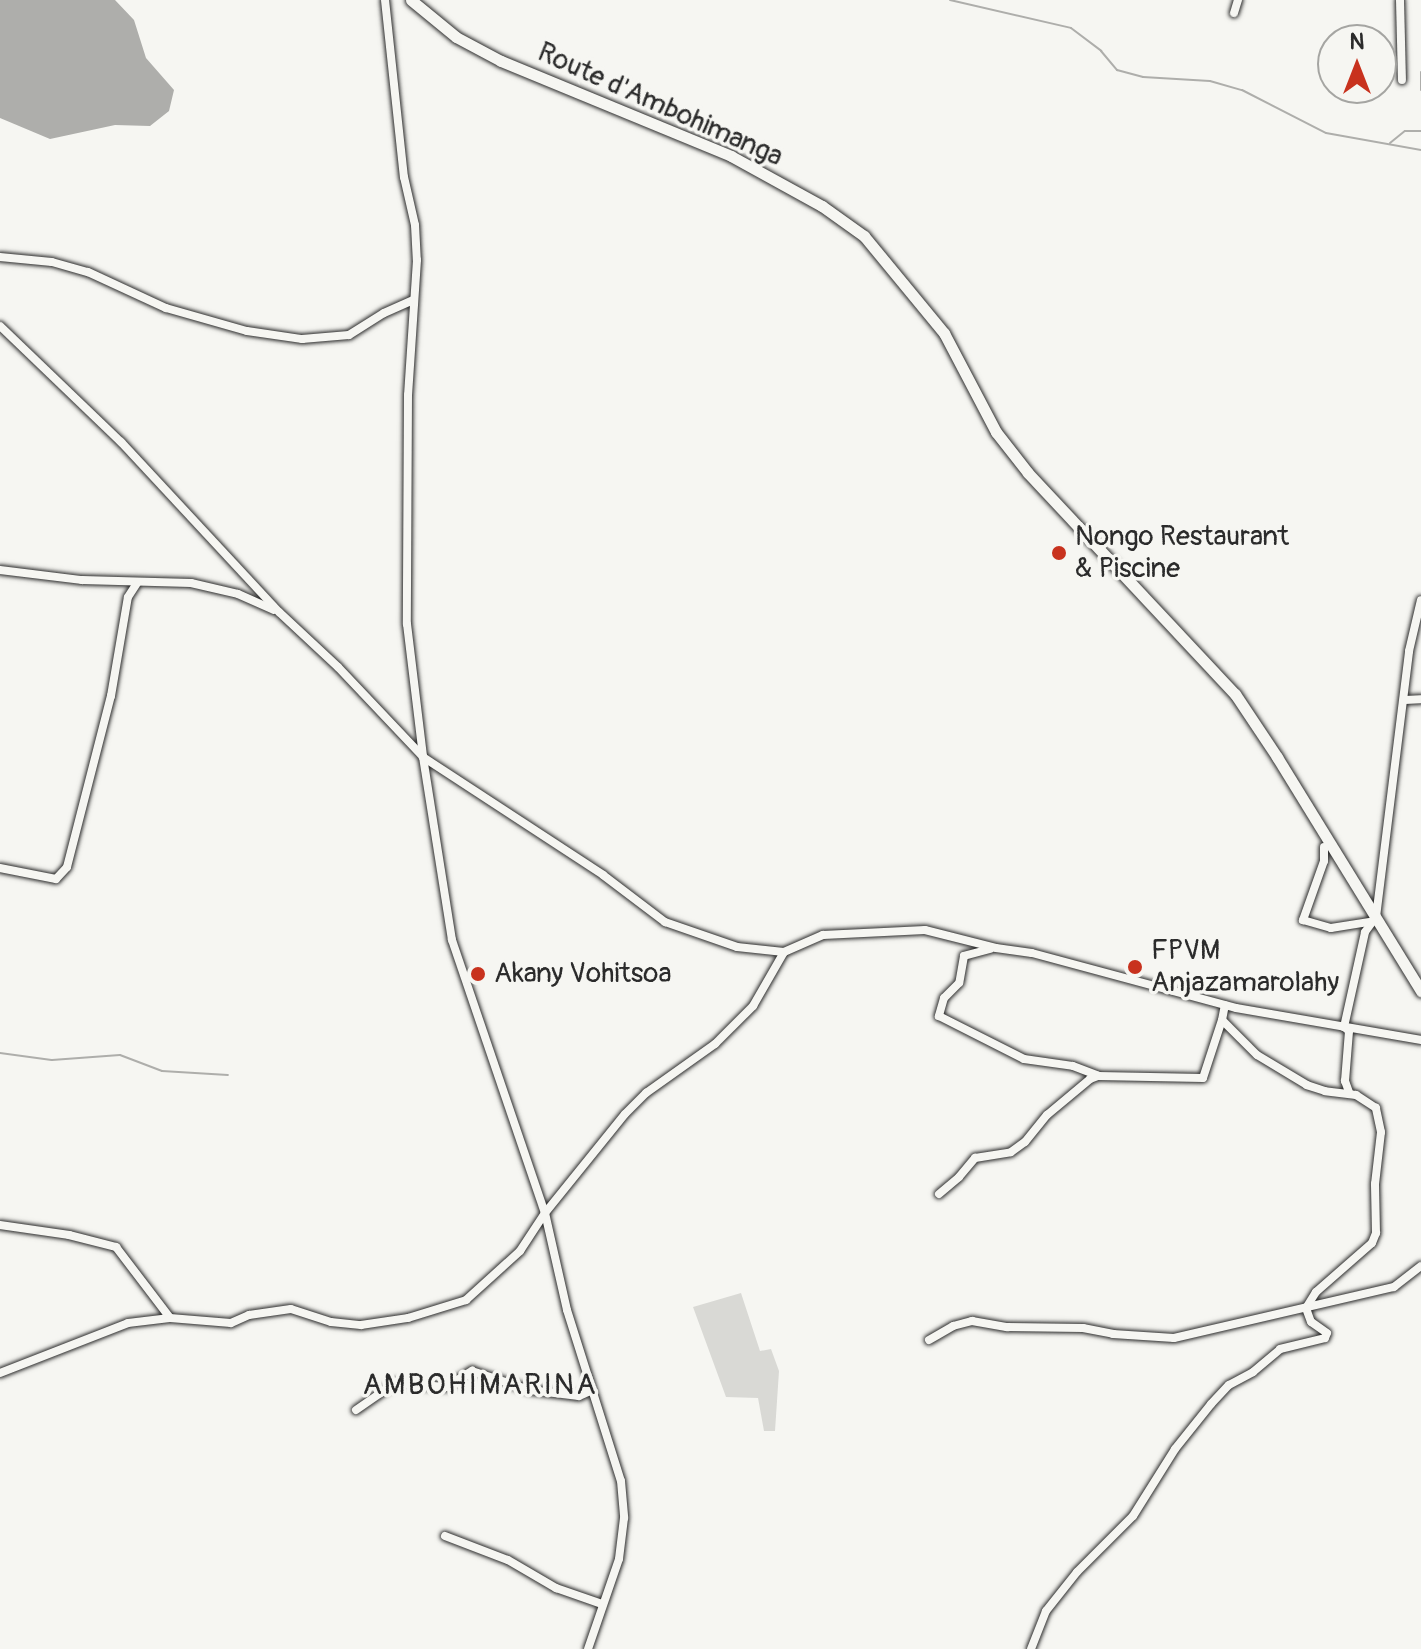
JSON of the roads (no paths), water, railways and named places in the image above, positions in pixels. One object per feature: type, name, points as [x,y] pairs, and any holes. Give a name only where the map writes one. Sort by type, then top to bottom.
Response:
[{"type":"street","points":[[385,0],[404,177],[415,225],[408,395],[407,624],[423,757],[452,940],[545,1213],[590,1391],[621,1481],[624,1518],[619,1559],[588,1649]]},
{"type":"street","name":"Route d'Ambohimanga","points":[[411,0],[456,37],[501,61],[731,156],[822,206],[864,236],[944,333],[996,432],[1028,473],[1235,694],[1421,991]]},
{"type":"street","points":[[1234,13],[1238,0]]},
{"type":"street","points":[[1400,0],[1402,80]]},
{"type":"street","points":[[0,257],[52,262],[88,272],[166,308],[247,331],[302,339],[349,335],[413,300]]},
{"type":"street","points":[[0,326],[121,442],[279,612],[338,667],[423,757],[603,875],[665,922],[737,947],[784,952],[823,935],[925,930],[996,948],[1032,953],[1225,1005],[1421,1040]]},
{"type":"street","points":[[0,570],[137,583],[191,583],[238,594],[279,612]]},
{"type":"street","points":[[0,868],[56,879],[67,867],[108,710],[128,597],[137,583]]},
{"type":"street","points":[[1344,1027],[1365,932],[1374,919],[1411,637],[1421,600]]},
{"type":"street","points":[[1404,700],[1421,699]]},
{"type":"street","points":[[1324,847],[1324,861],[1303,920],[1331,928],[1374,919]]},
{"type":"street","points":[[996,948],[964,956],[959,983],[944,998],[939,1016],[1024,1059],[1073,1066],[1098,1076],[1203,1078],[1225,1005]]},
{"type":"street","points":[[0,1373],[128,1323],[170,1318],[231,1323],[249,1315],[291,1309],[331,1322],[361,1325],[432,1312],[466,1300],[481,1290],[520,1251],[545,1213],[625,1114],[646,1093],[715,1044],[753,1006],[784,952]]},
{"type":"street","points":[[1222,1020],[1257,1055],[1289,1075],[1325,1091],[1349,1092],[1372,1103],[1378,1118],[1381,1132],[1375,1184],[1376,1233],[1372,1243],[1316,1292],[1306,1308]]},
{"type":"street","points":[[1344,1027],[1349,1031],[1345,1081],[1349,1092]]},
{"type":"street","points":[[939,1194],[975,1158],[1011,1152],[1025,1142],[1047,1115],[1098,1076]]},
{"type":"street","points":[[0,1225],[69,1235],[116,1247],[170,1318]]},
{"type":"street","points":[[929,1340],[953,1326],[972,1321],[1007,1327],[1068,1327],[1174,1338],[1394,1287],[1421,1266]]},
{"type":"street","points":[[1031,1649],[1046,1611],[1077,1572],[1133,1516],[1175,1449],[1211,1404],[1229,1385],[1253,1372],[1280,1349],[1325,1338],[1327,1333],[1311,1322],[1306,1308]]},
{"type":"street","points":[[356,1410],[395,1383],[446,1387],[472,1371],[530,1390],[574,1396],[590,1391]]},
{"type":"street","points":[[445,1536],[508,1560],[556,1588],[602,1604]]},
{"type":"waterway","points":[[950,0],[1071,28],[1101,51],[1117,70],[1143,77],[1210,81],[1242,90],[1326,133],[1421,150]]},
{"type":"waterway","points":[[1421,72],[1421,90]]},
{"type":"waterway","points":[[1390,143],[1405,131],[1421,131]]},
{"type":"waterway","points":[[0,1053],[52,1060],[120,1055],[162,1071],[228,1075]]},
{"type":"place","name":"Nongo Restaurant & Piscine","points":[[1059,553]]},
{"type":"place","name":"FPVM Anjazamarolahy","points":[[1135,967]]},
{"type":"place","name":"Akany Vohitsoa","points":[[478,974]]},
{"type":"district","name":"AMBOHIMARINA","points":[[480,1385]]}]
